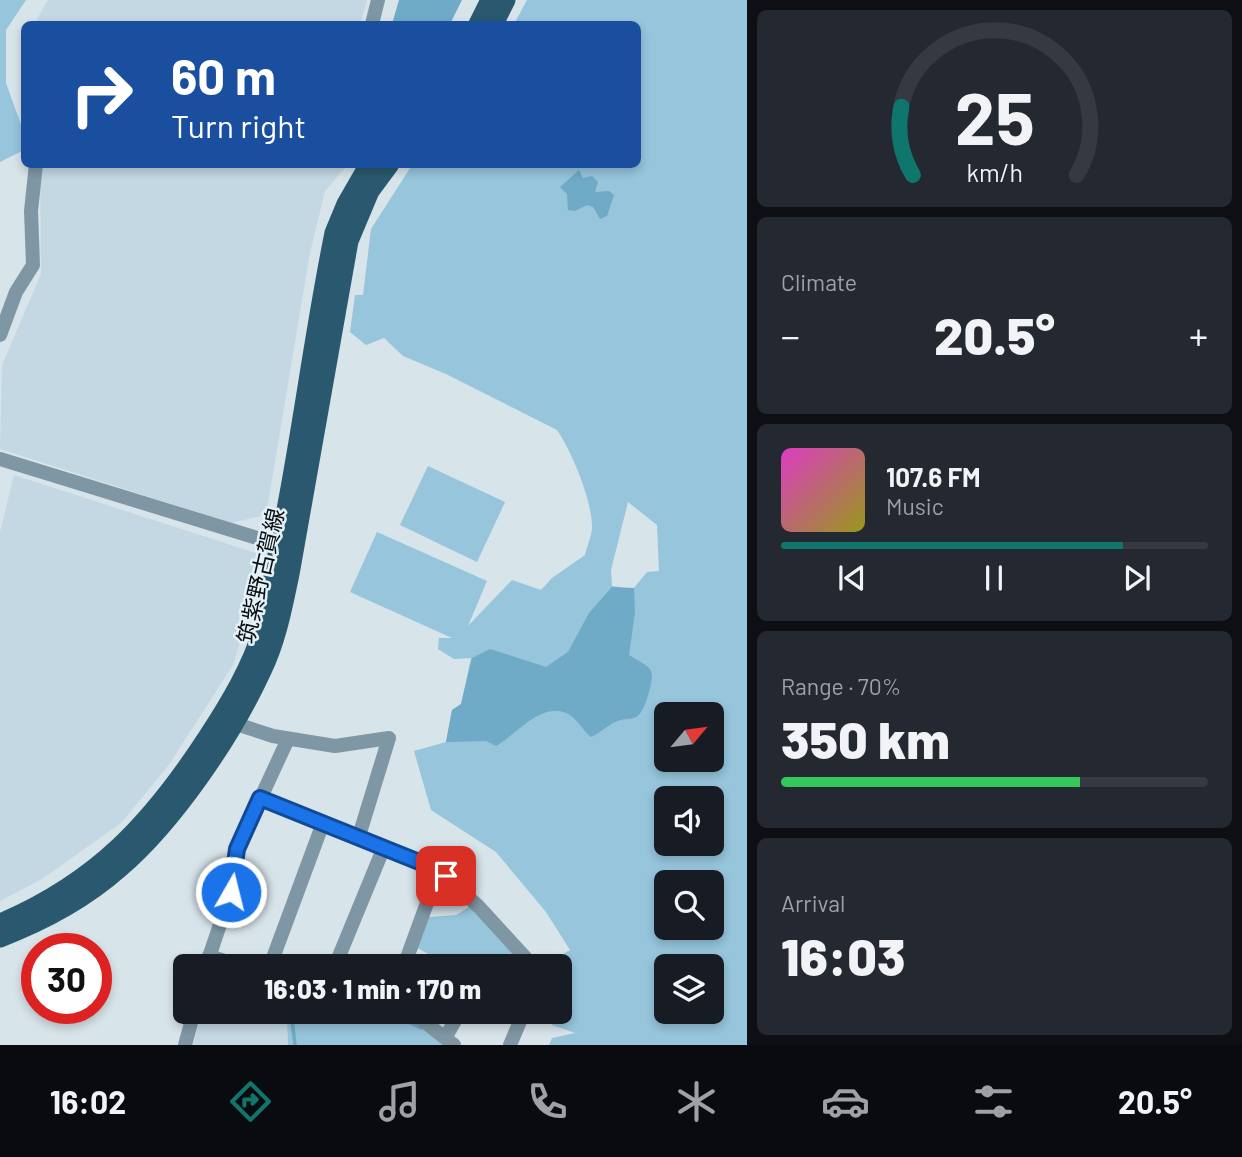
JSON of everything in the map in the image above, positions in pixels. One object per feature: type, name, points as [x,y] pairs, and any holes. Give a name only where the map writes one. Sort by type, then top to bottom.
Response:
[{"type":"main road","points":[[480,21],[491,0]]},
{"type":"main road","points":[[496,21],[506,0]]},
{"type":"main road","name":"筑紫野古賀線","points":[[0,923],[51,900],[115,854],[169,795],[224,712],[250,665],[263,627],[280,545],[334,233],[345,204],[367,168]]},
{"type":"main road","name":"筑紫野古賀線","points":[[0,938],[69,905],[119,869],[161,827],[188,792],[233,723],[263,670],[281,619],[349,241],[370,191],[387,168]]},
{"type":"street","points":[[373,21],[378,0]]},
{"type":"street","points":[[0,335],[16,292],[33,265],[31,211],[36,168]]},
{"type":"street","points":[[0,459],[280,545]]},
{"type":"street","points":[[233,723],[288,739],[335,746],[389,738],[359,836]]},
{"type":"street","points":[[210,954],[231,892],[237,849],[288,739]]},
{"type":"street","points":[[260,798],[439,870],[479,907],[522,954]]},
{"type":"street","points":[[274,954],[323,822]]},
{"type":"street","points":[[340,954],[384,847]]},
{"type":"street","points":[[408,954],[439,870]]},
{"type":"street","points":[[185,1045],[191,1024]]},
{"type":"street","points":[[427,1024],[449,1042],[456,1024]]},
{"type":"street","points":[[510,1045],[519,1024]]},
{"type":"shaded area","points":[[0,0],[26,0],[6,30],[6,83],[21,125],[21,152],[0,162]]},
{"type":"shaded area","points":[[48,0],[367,0],[361,21],[36,21]]},
{"type":"shaded area","points":[[399,0],[462,0],[452,21],[393,21]]},
{"type":"shaded area","points":[[527,0],[747,0],[747,1045],[549,1045],[552,1038],[575,1033],[552,1025],[572,1024],[572,954],[563,954],[570,950],[546,912],[496,852],[431,810],[414,751],[446,742],[452,710],[461,704],[471,658],[454,659],[438,649],[439,638],[452,638],[350,592],[377,532],[487,581],[468,626],[512,580],[541,590],[552,578],[585,555],[592,529],[589,505],[575,464],[557,430],[446,374],[403,356],[384,338],[366,345],[350,332],[355,295],[363,295],[371,229],[410,168],[641,168],[641,21],[516,21]],"holes":[[[628,502],[657,525],[659,571],[647,572],[633,589],[612,586],[611,570]]]},
{"type":"shaded area","points":[[40,168],[344,168],[325,191],[310,253],[266,515],[231,523],[0,449],[2,365],[41,274]]},
{"type":"shaded area","points":[[579,170],[583,178],[592,176],[598,182],[595,192],[609,191],[614,195],[607,216],[600,219],[593,207],[587,205],[575,211],[568,210],[567,194],[560,187]]},
{"type":"shaded area","points":[[428,466],[505,502],[477,562],[400,525]]},
{"type":"shaded area","points":[[14,475],[259,554],[258,583],[233,665],[168,766],[121,823],[42,879],[0,901],[0,532]]},
{"type":"shaded area","points":[[612,587],[634,588],[635,612],[629,655],[647,666],[652,673],[645,704],[637,716],[617,721],[591,737],[568,714],[548,712],[529,721],[496,746],[486,741],[446,742],[452,710],[461,704],[472,658],[490,649],[546,667],[568,652],[589,613]]},
{"type":"shaded area","points":[[469,907],[518,954],[428,954],[416,947],[429,917],[456,915]]},
{"type":"shaded area","points":[[199,1024],[287,1024],[288,1045],[193,1045]]},
{"type":"shaded area","points":[[287,1024],[419,1024],[445,1045],[288,1045]]},
{"type":"waterway","points":[[293,1024],[295,1045]]},
{"type":"waterway","points":[[413,1024],[421,1028]]},
{"type":"route","points":[[231,892],[237,849],[260,798],[359,836],[439,870],[446,876]]}]
